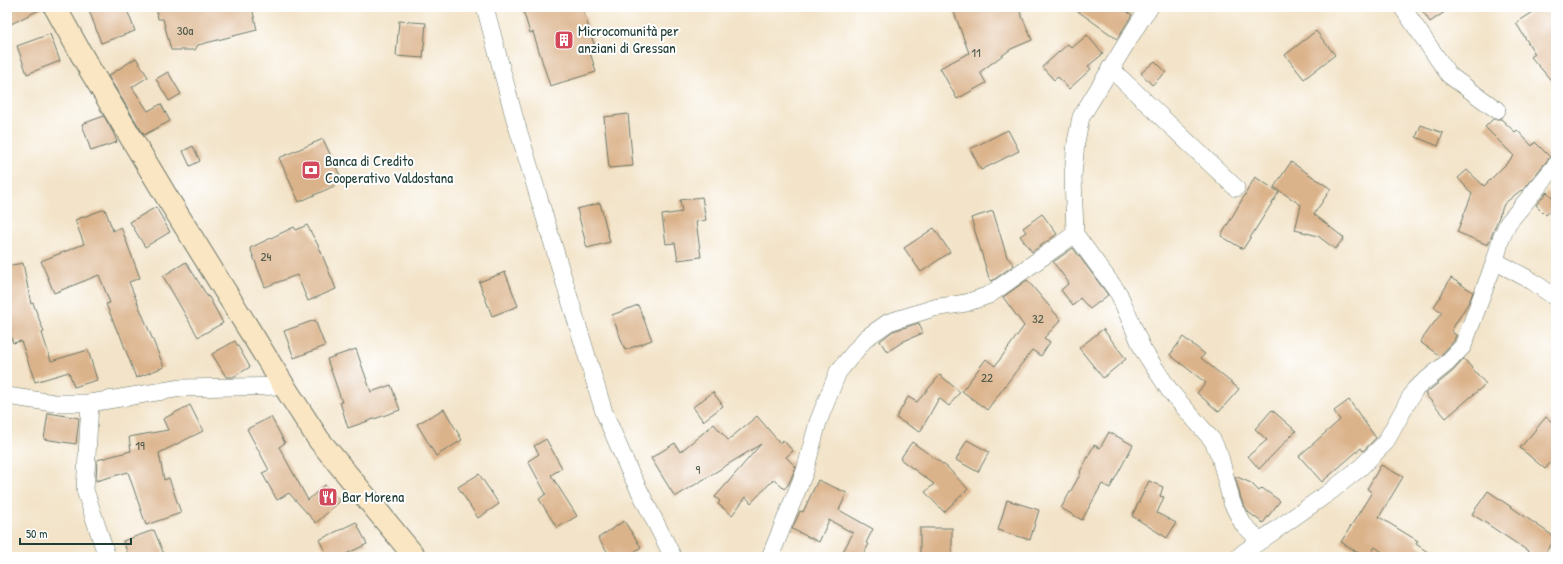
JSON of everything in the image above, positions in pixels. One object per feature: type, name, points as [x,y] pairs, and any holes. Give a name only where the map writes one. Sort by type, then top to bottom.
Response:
[{"type":"main road","points":[[54,7],[168,199],[319,440],[415,557]]},
{"type":"street","points":[[485,7],[514,116],[604,412],[629,470],[673,557]]},
{"type":"street","points":[[1150,7],[1080,117],[1073,176],[1075,234],[1119,294],[1146,356],[1170,391],[1213,441],[1220,457],[1232,503],[1243,524],[1260,541]]},
{"type":"street","points":[[1402,7],[1449,75],[1497,110]]},
{"type":"street","points":[[1110,68],[1236,188]]},
{"type":"street","points":[[1239,557],[1362,467],[1385,443],[1415,390],[1463,346],[1508,223],[1556,165]]},
{"type":"street","points":[[770,557],[805,471],[818,422],[838,372],[866,338],[889,322],[934,308],[966,303],[989,295],[1075,234]]},
{"type":"street","points":[[1495,261],[1532,281],[1556,298]]},
{"type":"street","points":[[7,396],[54,403],[90,403],[181,388],[284,386]]},
{"type":"street","points":[[90,403],[85,490],[107,557]]},
{"type":"building","points":[[7,7],[43,7],[43,8],[7,26]]},
{"type":"building","points":[[88,7],[126,7],[135,31],[101,43]]},
{"type":"building","points":[[156,7],[252,7],[257,30],[198,45],[195,50],[171,50],[163,19],[158,19]]},
{"type":"building","name":"Microcomunità per anziani di Gressan","points":[[522,7],[582,7],[595,47],[589,49],[596,72],[550,86],[533,32],[530,33]]},
{"type":"building","points":[[952,7],[1018,7],[1032,40],[1011,49],[980,72],[986,83],[957,99],[940,68],[969,53]]},
{"type":"building","points":[[1072,7],[1121,7],[1132,15],[1117,39]]},
{"type":"building","points":[[1420,7],[1452,7],[1430,22]]},
{"type":"building","points":[[1541,7],[1550,7],[1556,14],[1556,86],[1531,57],[1535,54],[1516,23]]},
{"type":"building","points":[[399,21],[426,23],[423,58],[396,56]]},
{"type":"building","points":[[1316,31],[1335,55],[1304,79],[1285,55]]},
{"type":"building","points":[[50,34],[60,61],[27,74],[17,46]]},
{"type":"building","points":[[1087,35],[1103,54],[1088,66],[1091,69],[1069,89],[1058,77],[1054,80],[1042,67],[1068,44],[1072,48]]},
{"type":"building","points":[[136,58],[148,77],[132,87],[148,111],[161,104],[170,121],[144,135],[108,76]]},
{"type":"building","points":[[1155,61],[1166,72],[1152,85],[1141,73]]},
{"type":"building","points":[[168,72],[181,94],[169,101],[156,79]]},
{"type":"building","points":[[628,114],[633,166],[609,168],[604,117]]},
{"type":"building","points":[[104,116],[117,142],[91,151],[82,124]]},
{"type":"building","points":[[1493,119],[1501,119],[1515,132],[1517,130],[1532,146],[1535,142],[1550,157],[1522,191],[1521,190],[1504,204],[1488,245],[1457,232],[1472,194],[1458,178],[1467,170],[1484,186],[1514,156],[1485,127]]},
{"type":"building","points":[[1421,125],[1443,133],[1438,146],[1416,137]]},
{"type":"building","points":[[1008,130],[1019,151],[981,170],[970,149]]},
{"type":"building","name":"Banca di Credito Cooperativo Valdostana","points":[[323,139],[343,182],[299,202],[279,158]]},
{"type":"building","points":[[193,146],[200,161],[190,166],[183,151]]},
{"type":"building","points":[[1291,162],[1331,189],[1314,214],[1344,238],[1335,249],[1318,236],[1295,230],[1301,205],[1274,187]]},
{"type":"building","points":[[1255,177],[1279,192],[1243,249],[1221,236]]},
{"type":"building","points":[[1547,192],[1556,201],[1556,206],[1546,215],[1536,205]]},
{"type":"building","points":[[702,197],[706,220],[696,222],[701,257],[678,260],[675,243],[666,244],[662,215],[682,212],[680,200]]},
{"type":"building","points":[[600,203],[610,242],[587,248],[577,209]]},
{"type":"building","points":[[156,207],[170,232],[145,247],[130,222]]},
{"type":"building","points":[[105,209],[113,231],[121,227],[140,278],[129,282],[164,367],[136,378],[119,332],[118,333],[106,304],[110,303],[99,275],[54,293],[41,261],[84,244],[75,220]]},
{"type":"building","points":[[993,211],[1007,257],[1014,265],[992,281],[989,278],[971,218]]},
{"type":"building","points":[[1042,214],[1057,234],[1032,252],[1020,236],[1026,232],[1023,228]]},
{"type":"building","points":[[307,225],[319,247],[336,289],[308,301],[297,275],[265,287],[250,248],[294,227],[296,230]]},
{"type":"building","points":[[934,228],[950,252],[921,272],[904,248]]},
{"type":"building","points":[[1073,248],[1108,295],[1090,309],[1080,298],[1073,306],[1061,290],[1069,283],[1053,262]]},
{"type":"building","points":[[186,262],[209,297],[223,323],[198,337],[163,276]]},
{"type":"building","points":[[23,263],[31,304],[33,303],[44,332],[42,333],[51,361],[88,350],[97,380],[74,387],[69,372],[35,382],[21,341],[13,343],[7,326],[7,266]]},
{"type":"building","points":[[505,272],[518,306],[492,316],[479,282]]},
{"type":"building","points":[[1451,278],[1473,292],[1470,300],[1451,331],[1456,335],[1454,341],[1440,356],[1420,342],[1442,312],[1434,307]]},
{"type":"building","points":[[1027,280],[1061,320],[1044,338],[1050,342],[1041,356],[1032,350],[987,410],[962,391],[986,359],[995,366],[1024,326],[1003,297]]},
{"type":"building","points":[[638,305],[652,340],[625,350],[612,315]]},
{"type":"building","points":[[315,320],[325,346],[294,358],[284,331]]},
{"type":"building","points":[[919,323],[923,333],[904,341],[887,352],[880,341],[893,331]]},
{"type":"building","points":[[1103,329],[1126,359],[1103,378],[1079,348]]},
{"type":"building","points":[[1183,337],[1205,354],[1201,358],[1239,389],[1219,412],[1197,393],[1206,383],[1170,355]]},
{"type":"building","points":[[235,341],[250,367],[233,377],[226,377],[212,354]]},
{"type":"building","points":[[356,349],[371,392],[391,385],[400,410],[348,428],[340,402],[342,402],[327,359]]},
{"type":"building","points":[[1464,359],[1486,384],[1446,418],[1425,394],[1453,371]]},
{"type":"building","points":[[940,375],[960,392],[949,406],[939,398],[920,432],[896,418],[908,397],[917,402]]},
{"type":"building","points":[[713,392],[723,406],[703,421],[693,407]]},
{"type":"building","points":[[1349,400],[1376,438],[1363,451],[1361,448],[1322,482],[1299,456],[1340,420],[1334,411]]},
{"type":"building","points":[[190,405],[203,431],[159,453],[164,480],[169,478],[181,513],[146,525],[128,472],[96,481],[97,460],[131,451],[129,437],[168,430],[163,419]]},
{"type":"building","points":[[444,409],[462,440],[436,456],[417,424]]},
{"type":"building","points":[[1272,410],[1296,431],[1259,469],[1248,456],[1267,440],[1255,429]]},
{"type":"building","points":[[48,413],[79,418],[76,444],[44,439]]},
{"type":"building","points":[[757,416],[780,443],[783,440],[793,451],[786,457],[796,467],[788,485],[784,489],[774,479],[751,503],[746,497],[732,515],[718,504],[720,501],[715,497],[761,444],[675,497],[651,458],[675,443],[680,452],[714,424],[728,440]]},
{"type":"building","points":[[271,417],[285,443],[279,447],[308,500],[325,485],[340,501],[316,523],[289,493],[277,500],[262,473],[269,470],[247,429]]},
{"type":"building","points":[[1546,417],[1556,425],[1556,456],[1545,469],[1520,448]]},
{"type":"building","points":[[1109,432],[1133,445],[1110,488],[1102,484],[1082,520],[1061,508],[1081,473],[1080,472],[1094,445],[1100,448]]},
{"type":"building","points":[[546,439],[562,468],[551,475],[577,516],[557,528],[539,499],[546,494],[528,461],[539,454],[534,446]]},
{"type":"building","points":[[967,440],[989,452],[978,472],[956,460]]},
{"type":"building","points":[[912,442],[947,467],[968,489],[944,512],[925,492],[934,484],[900,459]]},
{"type":"building","points":[[1381,465],[1403,477],[1379,517],[1418,541],[1416,544],[1435,557],[1389,557],[1375,547],[1369,557],[1365,557],[1341,542],[1372,492],[1367,489]]},
{"type":"building","points":[[479,474],[499,504],[478,518],[458,487]]},
{"type":"building","points":[[1235,476],[1251,483],[1259,491],[1262,488],[1280,501],[1263,523],[1248,512],[1241,499]]},
{"type":"building","points":[[818,480],[847,493],[839,510],[873,529],[866,543],[869,544],[862,557],[840,557],[853,533],[829,520],[819,542],[792,529],[800,511],[803,512]]},
{"type":"building","points":[[1149,481],[1163,487],[1160,496],[1164,497],[1157,513],[1176,523],[1167,538],[1132,516]]},
{"type":"building","points":[[1488,491],[1556,538],[1542,557],[1537,557],[1472,514]]},
{"type":"building","points":[[1007,500],[1039,510],[1030,540],[998,530]]},
{"type":"building","points":[[624,521],[641,547],[627,557],[611,557],[598,538]]},
{"type":"building","points":[[356,522],[367,544],[340,557],[328,557],[319,540]]},
{"type":"building","points":[[920,528],[952,528],[952,557],[920,557]]},
{"type":"building","points":[[154,530],[165,557],[129,557],[123,541]]},
{"type":"place","name":"Microcomunità per anziani di Gressan","points":[[564,40]]},
{"type":"place","name":"Banca di Credito Cooperativo Valdostana","points":[[311,170]]},
{"type":"place","name":"Bar Morena","points":[[328,497]]}]
